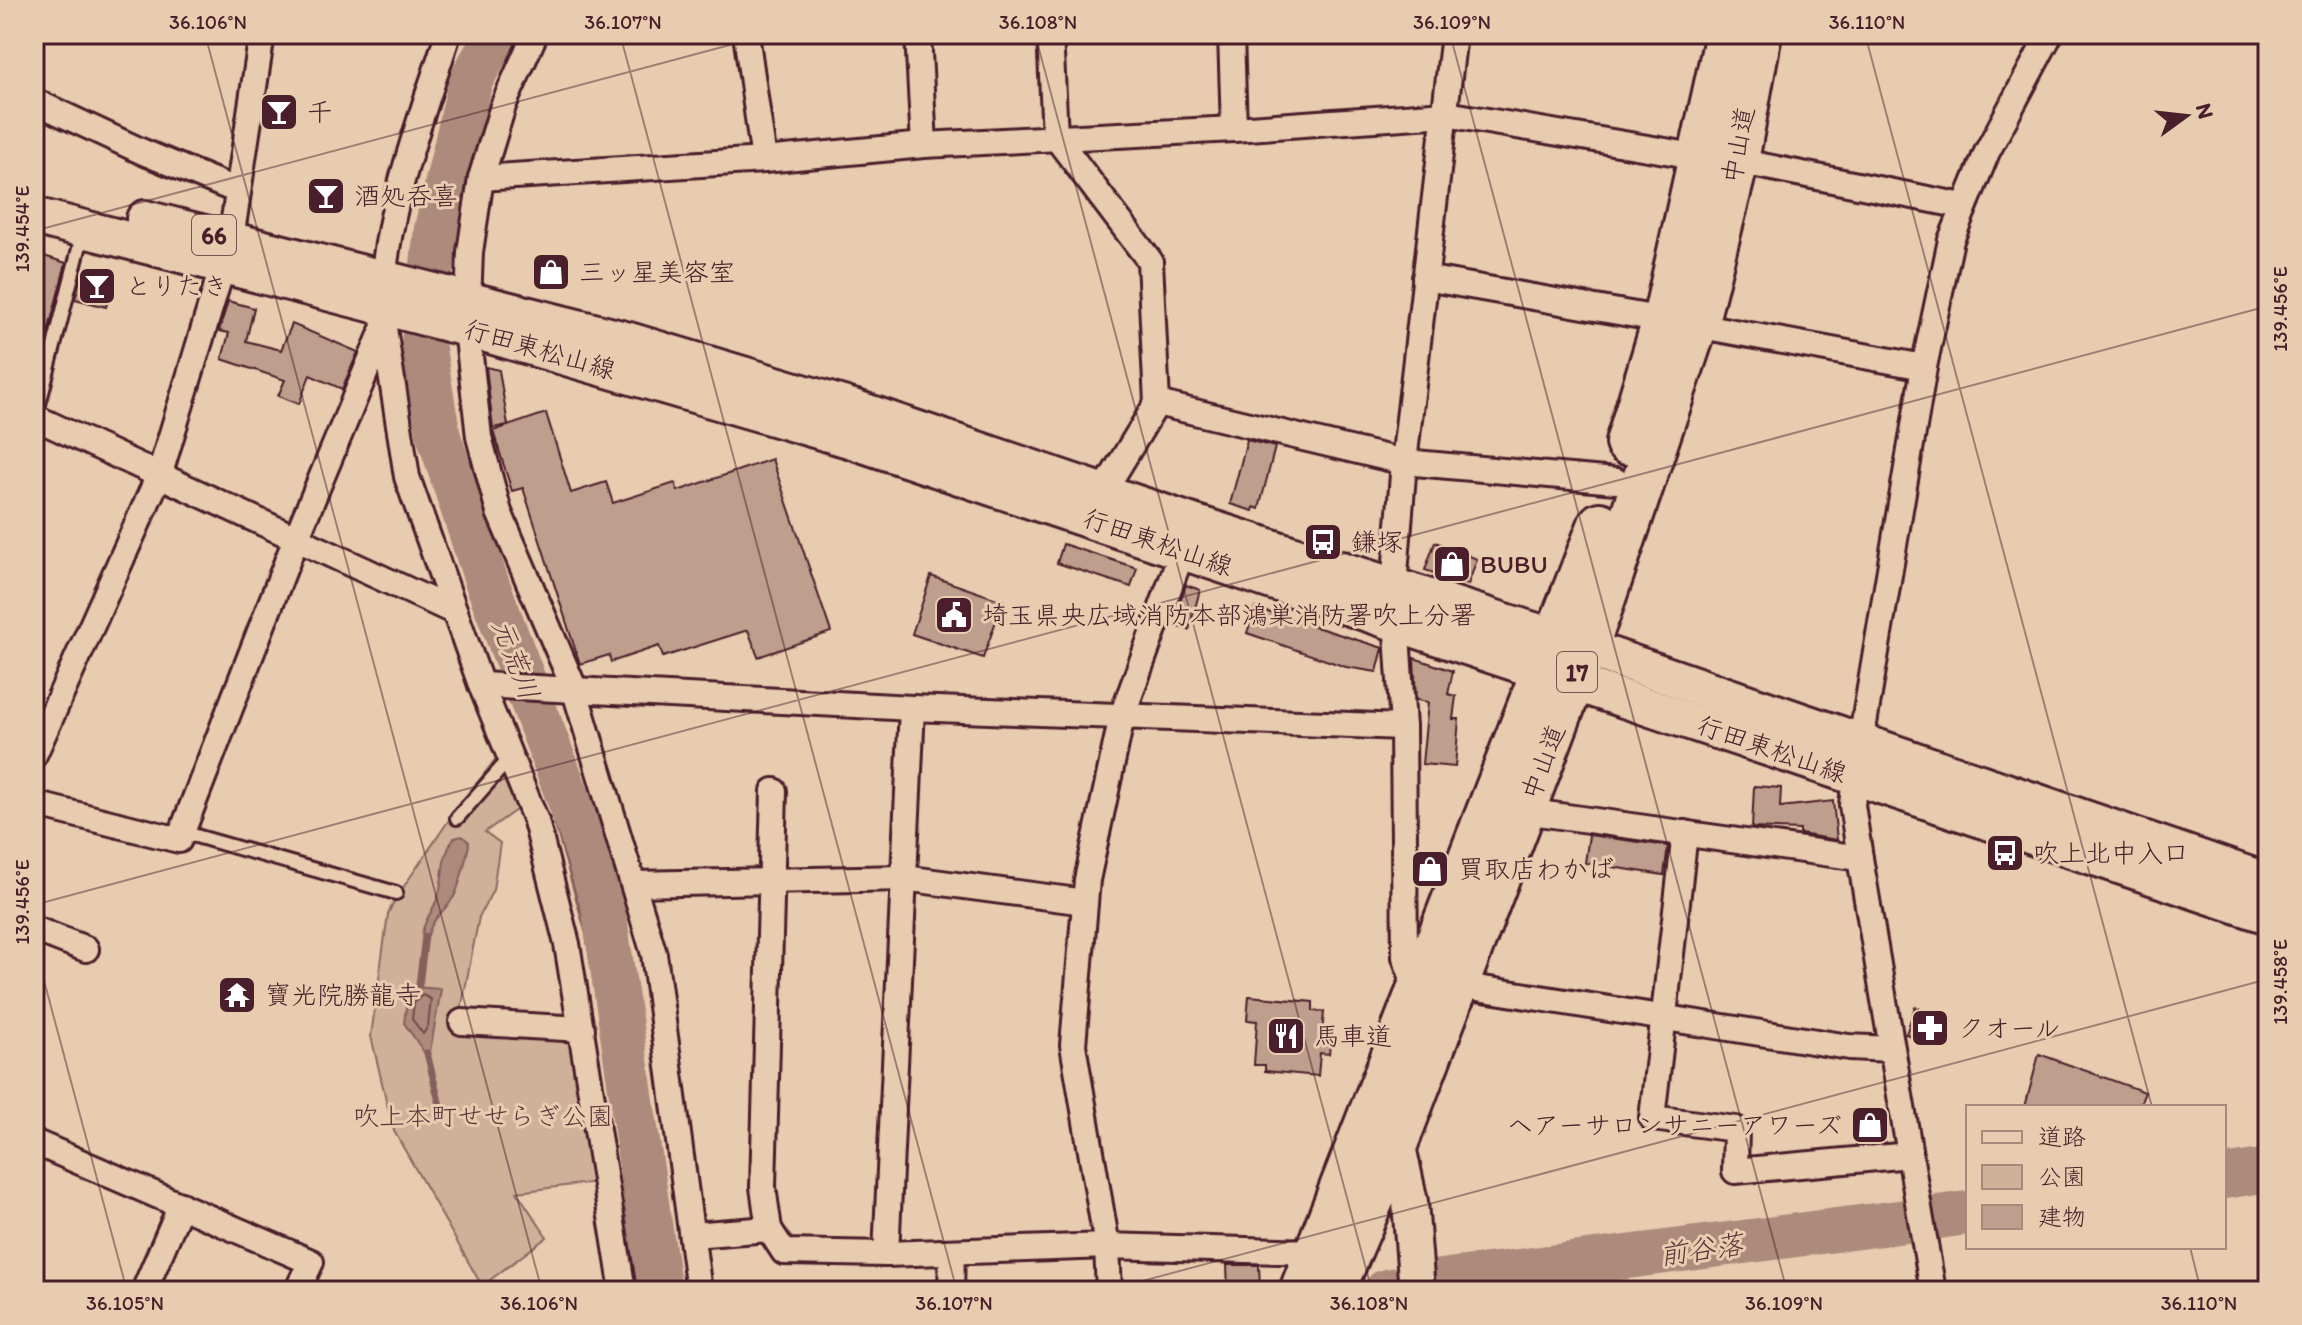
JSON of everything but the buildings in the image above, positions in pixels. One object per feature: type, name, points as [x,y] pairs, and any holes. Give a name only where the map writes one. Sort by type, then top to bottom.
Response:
[{"type":"highway","name":"中山道","points":[[1719,159],[1727,34]]},
{"type":"highway","name":"中山道","points":[[1333,1291],[1397,1142],[1438,989],[1565,661],[1680,322],[1719,159],[1760,34]]},
{"type":"highway","name":"中山道","points":[[1301,1291],[1316,1252],[1438,989],[1524,811],[1616,481],[1680,322]]},
{"type":"main road","name":"行田東松山線","points":[[34,193],[387,300],[465,313],[849,439],[1096,506],[1188,536],[1394,587],[1565,661],[1852,759],[2268,915]]},
{"type":"main road","name":"行田東松山線","points":[[34,216],[85,229],[227,252]]},
{"type":"main road","name":"行田東松山線","points":[[1188,536],[1397,623],[1565,661]]},
{"type":"main road","name":"行田東松山線","points":[[1852,759],[2268,882]]},
{"type":"main road","points":[[1397,1142],[1415,1243],[1417,1291]]},
{"type":"street","points":[[34,755],[160,473],[227,252],[262,34]]},
{"type":"street","points":[[34,804],[179,840],[387,300],[409,159],[448,34]]},
{"type":"street","points":[[535,34],[503,106],[481,178],[470,252],[465,313],[479,437],[499,512],[574,688],[654,954],[699,1291]]},
{"type":"street","points":[[746,34],[764,160]]},
{"type":"street","points":[[918,34],[924,145]]},
{"type":"street","points":[[1050,34],[1055,136],[1150,261],[1157,403],[1096,506]]},
{"type":"street","points":[[1231,34],[1234,129]]},
{"type":"street","points":[[1454,34],[1404,462],[1394,587],[1403,727],[1405,957],[1438,989],[1849,1047],[1891,1049]]},
{"type":"street","points":[[1933,1291],[1860,858],[1852,805],[1852,759],[1924,367],[1951,240],[1987,152],[2050,34]]},
{"type":"street","points":[[34,101],[143,152],[238,191]]},
{"type":"street","points":[[481,178],[764,160],[1055,136],[1234,129],[1446,114],[1719,159],[1963,206]]},
{"type":"street","points":[[1425,278],[1924,367]]},
{"type":"street","points":[[387,300],[407,477],[481,685],[536,821],[567,944],[623,1291]]},
{"type":"street","points":[[1157,403],[1404,462],[1616,481]]},
{"type":"street","points":[[35,419],[160,473],[295,541],[455,612]]},
{"type":"street","points":[[1109,1291],[1107,1246],[1073,1045],[1085,902],[1122,716],[1188,536]]},
{"type":"street","points":[[481,685],[912,708],[1403,727]]},
{"type":"street","points":[[886,1254],[912,708]]},
{"type":"street","points":[[774,791],[774,881],[763,1187],[769,1229],[784,1252],[952,1253],[1107,1246],[1316,1252]]},
{"type":"street","points":[[1524,811],[1860,858]]},
{"type":"street","points":[[1685,833],[1661,1019],[1652,1118],[1736,1129],[1735,1171],[1910,1155]]},
{"type":"street","points":[[634,884],[904,878],[1085,902]]},
{"type":"street","points":[[34,929],[86,949]]},
{"type":"street","points":[[462,1022],[582,1029]]},
{"type":"street","points":[[34,1142],[311,1262],[297,1291]]},
{"type":"street","points":[[144,1291],[181,1205]]},
{"type":"street","points":[[692,1235],[769,1229]]},
{"type":"street","points":[[951,1291],[952,1253]]},
{"type":"lane","points":[[35,419],[85,229]]},
{"type":"lane","points":[[457,818],[512,756]]},
{"type":"lane","points":[[182,832],[396,893]]},
{"type":"green space","name":"吹上本町せせらぎ公園","points":[[501,752],[526,803],[485,832],[500,843],[493,890],[479,917],[460,1015],[571,1036],[597,1182],[517,1192],[547,1237],[482,1286],[394,1131],[371,1036],[388,914],[453,814]]},
{"type":"water","points":[[462,836],[469,846],[455,894],[435,920],[428,935],[422,934],[437,898],[447,853],[454,838]]},
{"type":"water","points":[[415,987],[441,989],[430,1052],[424,1052],[404,1023],[407,1000]]},
{"type":"waterway","name":"元荒川","points":[[497,34],[471,80],[436,229],[423,344],[439,437],[486,580],[580,829],[603,905],[660,1291]]},
{"type":"waterway","points":[[551,801],[588,932],[612,1084]]},
{"type":"waterway","points":[[419,985],[425,936]]},
{"type":"waterway","points":[[427,1053],[442,1114]]},
{"type":"waterway","points":[[613,1098],[640,1291]]},
{"type":"waterway","name":"前谷落","points":[[2226,1177],[2268,1170]]},
{"type":"waterway","name":"前谷落","points":[[1386,1291],[1433,1282],[1966,1213]]},
{"type":"place","name":"千","points":[[279,112]]},
{"type":"place","name":"酒処呑喜","points":[[326,196]]},
{"type":"place","name":"三ッ星美容室","points":[[551,272]]},
{"type":"place","name":"とりたき","points":[[97,286]]},
{"type":"place","name":"鎌塚","points":[[1323,542]]},
{"type":"place","name":"BUBU","points":[[1452,564]]},
{"type":"place","name":"埼玉県央広域消防本部鴻巣消防署吹上分署","points":[[954,615]]},
{"type":"place","name":"吹上北中入口","points":[[2005,853]]},
{"type":"place","name":"買取店わかば","points":[[1430,869]]},
{"type":"place","name":"寶光院勝龍寺","points":[[237,995]]},
{"type":"place","name":"クオール","points":[[1930,1028]]},
{"type":"place","name":"馬車道","points":[[1286,1036]]},
{"type":"place","name":"ヘアーサロンサニーアワーズ","points":[[1870,1125]]}]
